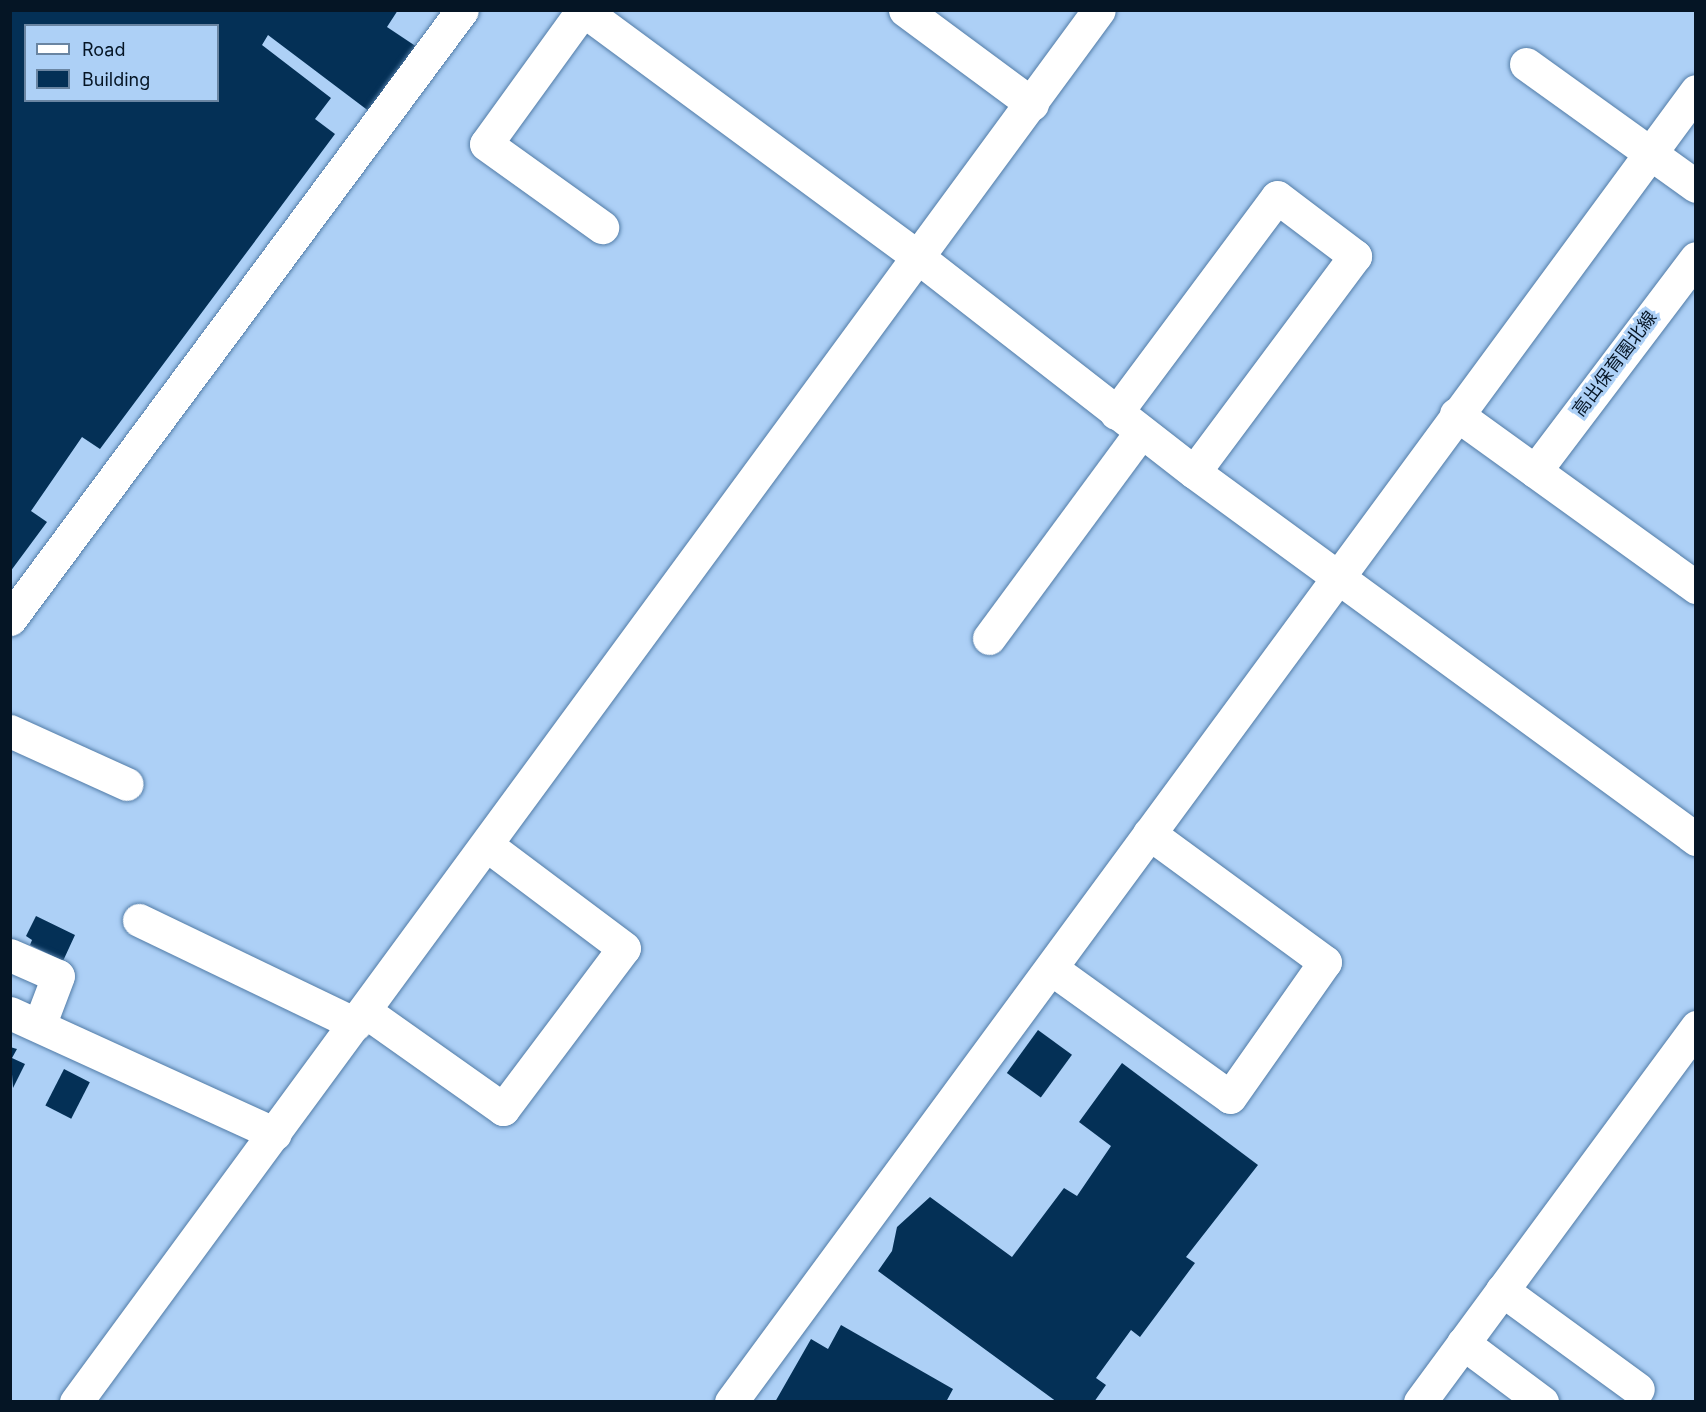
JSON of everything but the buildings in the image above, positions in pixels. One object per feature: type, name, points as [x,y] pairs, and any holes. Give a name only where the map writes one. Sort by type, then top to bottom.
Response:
[{"type":"street","points":[[10,619],[462,10]]},
{"type":"street","points":[[602,227],[486,144],[583,10],[919,258],[1194,472],[1695,839]]},
{"type":"street","points":[[905,10],[1032,104]]},
{"type":"street","points":[[76,1401],[275,1134],[1099,10]]},
{"type":"street","points":[[1526,64],[1695,186]]},
{"type":"street","points":[[731,1401],[1052,969],[1336,577],[1695,91]]},
{"type":"street","points":[[1116,413],[1277,197],[1329,236],[1355,256],[1194,472]]},
{"type":"street","name":"高出保育園北線","points":[[1535,471],[1695,258]]},
{"type":"street","points":[[1456,414],[1695,587]]},
{"type":"street","points":[[989,638],[1141,432]]},
{"type":"street","points":[[10,731],[127,784]]},
{"type":"street","points":[[1052,969],[1230,1097],[1325,962],[1149,833]]},
{"type":"street","points":[[139,920],[360,1018],[503,1108],[624,948],[487,844]]},
{"type":"street","points":[[10,956],[58,976],[25,1020],[275,1134]]},
{"type":"street","points":[[1420,1401],[1695,1027]]},
{"type":"street","points":[[1502,1290],[1638,1389]]},
{"type":"street","points":[[1463,1342],[1542,1401]]}]
